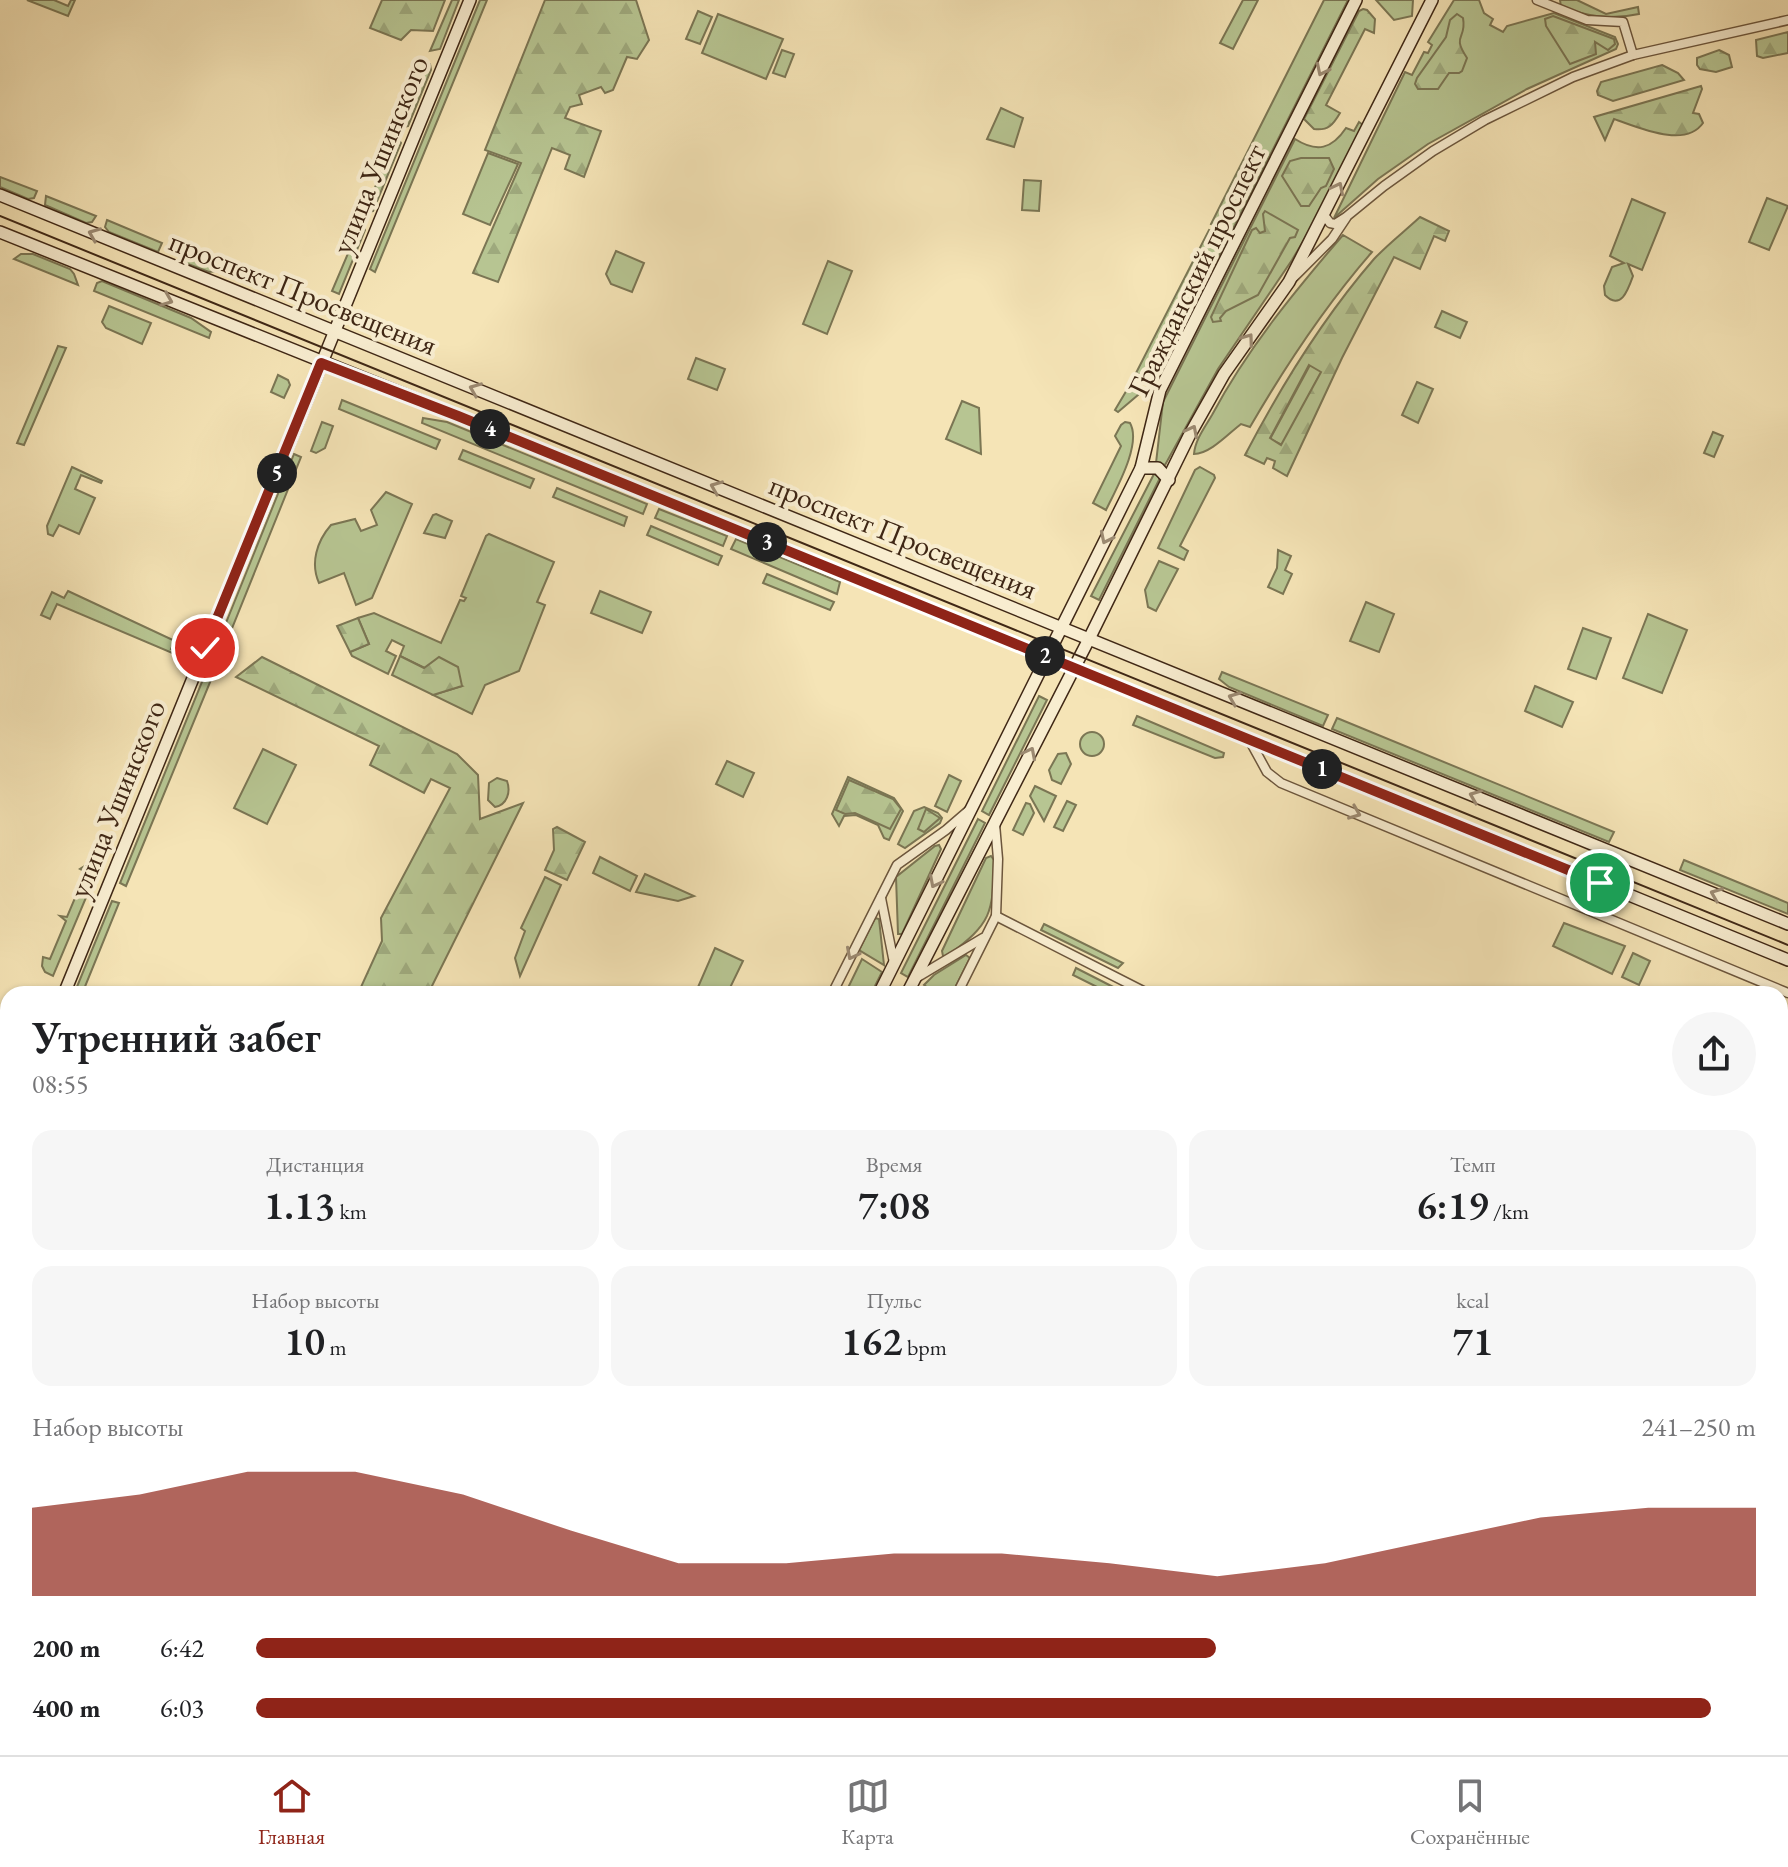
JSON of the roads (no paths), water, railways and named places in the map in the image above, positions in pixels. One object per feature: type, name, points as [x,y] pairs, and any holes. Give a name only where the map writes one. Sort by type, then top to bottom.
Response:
[{"type":"main road","name":"улица Ушинского","points":[[67,986],[470,0]]},
{"type":"main road","name":"Гражданский проспект","points":[[883,986],[1141,468],[1160,390],[1356,0]]},
{"type":"main road","points":[[911,986],[1189,436],[1224,374],[1289,282],[1432,0]]},
{"type":"main road","name":"проспект Просвещения","points":[[0,195],[1788,924]]},
{"type":"main road","name":"проспект Просвещения","points":[[0,232],[1788,960]]},
{"type":"main road","points":[[1141,468],[1158,468],[1169,480]]},
{"type":"street","points":[[1537,0],[1587,20],[1623,22],[1633,55]]},
{"type":"street","points":[[1324,215],[1335,224],[1410,166],[1485,120],[1573,77],[1633,55],[1788,20]]},
{"type":"street","points":[[1289,282],[1332,239],[1346,217]]},
{"type":"street","points":[[1250,740],[1267,772],[1281,783],[1771,986]]},
{"type":"street","points":[[836,986],[897,865],[968,811]]},
{"type":"street","points":[[961,986],[996,916],[998,859],[995,823]]},
{"type":"street","points":[[881,898],[894,963]]},
{"type":"street","points":[[996,916],[1133,986]]},
{"type":"street","points":[[915,978],[985,937]]},
{"type":"tram line","points":[[0,216],[1788,945]]}]
